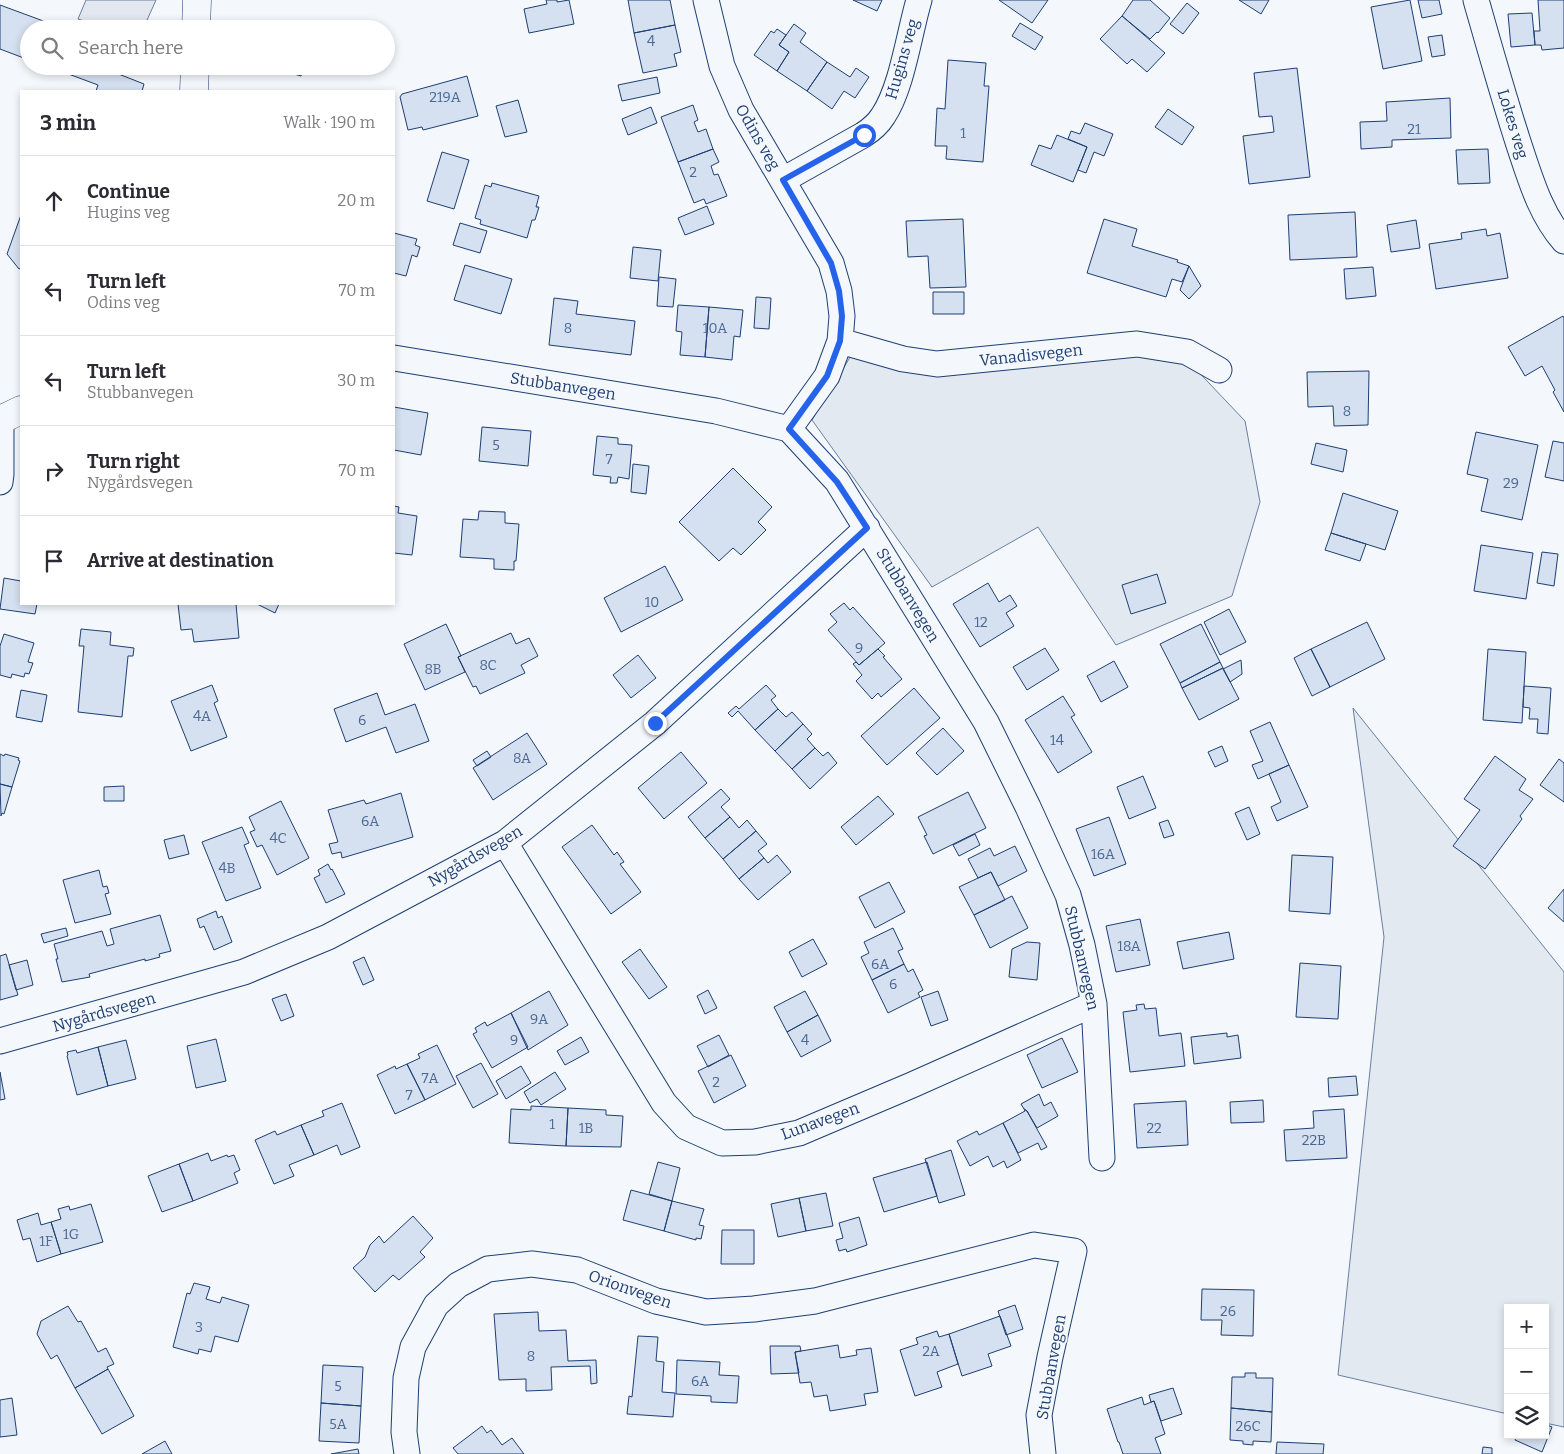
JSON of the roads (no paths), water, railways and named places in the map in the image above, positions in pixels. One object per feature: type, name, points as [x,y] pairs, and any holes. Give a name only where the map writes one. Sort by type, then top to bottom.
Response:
[{"type":"street","points":[[196,20],[197,0]]},
{"type":"street","name":"Odins veg","points":[[706,0],[722,66],[732,88],[754,133],[831,263],[839,291],[842,316],[840,341],[827,376],[789,429]]},
{"type":"street","name":"Hugins veg","points":[[783,180],[874,128],[892,101],[919,0]]},
{"type":"street","name":"Lokes veg","points":[[1476,0],[1512,124],[1536,194],[1546,216],[1564,241]]},
{"type":"street","points":[[194,75],[194,90]]},
{"type":"street","name":"Vanadisvegen","points":[[840,341],[903,360],[937,364],[1137,344],[1187,352],[1220,370]]},
{"type":"street","name":"Stubbanvegen","points":[[395,358],[716,411],[789,429],[837,482],[986,722],[1028,807],[1068,896],[1082,945],[1094,1004],[1102,1158]]},
{"type":"street","points":[[0,482],[8,417]]},
{"type":"street","name":"Nygårdsvegen","points":[[0,1041],[244,972],[328,937],[505,843],[655,723],[867,528]]},
{"type":"street","name":"Lunavegen","points":[[505,843],[664,1103],[686,1127],[722,1143],[755,1142],[799,1133],[1094,1004]]},
{"type":"street","name":"Orionvegen","points":[[408,1454],[404,1432],[406,1378],[413,1347],[436,1305],[458,1286],[488,1269],[532,1264],[577,1270],[656,1301],[706,1312],[754,1310],[815,1301],[1034,1245],[1074,1251]]},
{"type":"street","name":"Stubbanvegen","points":[[1043,1454],[1039,1415],[1050,1356],[1074,1251]]}]
